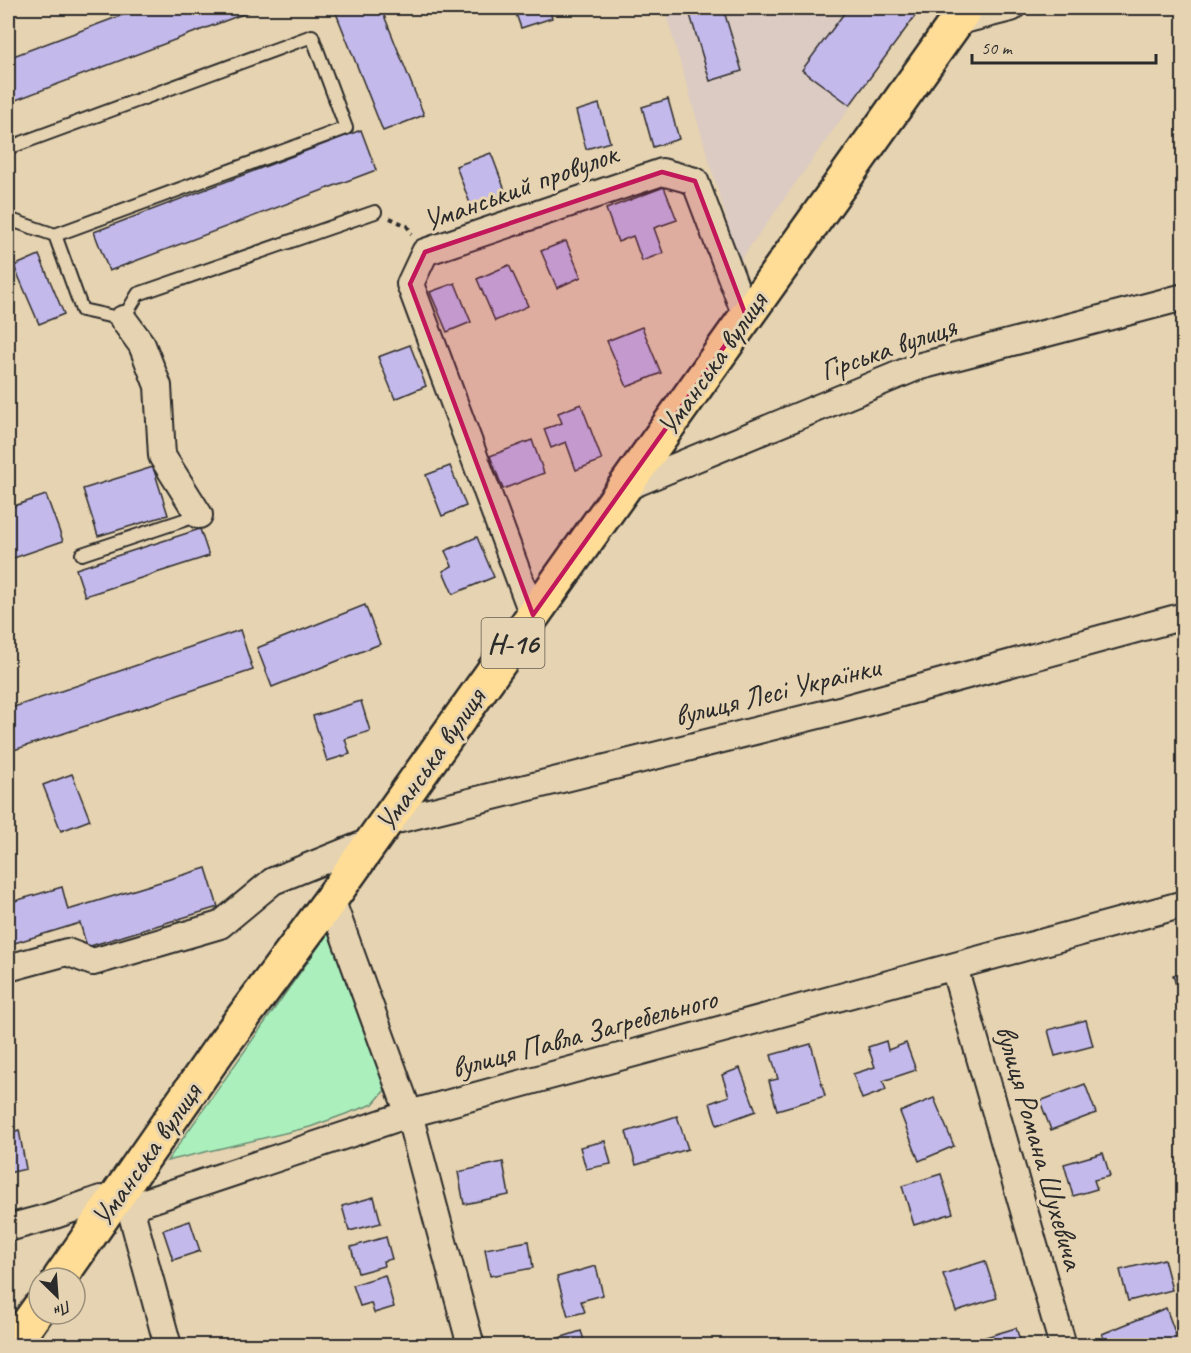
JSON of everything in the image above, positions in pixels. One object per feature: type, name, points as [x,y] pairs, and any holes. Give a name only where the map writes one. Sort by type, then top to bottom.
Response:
[{"type":"main road","name":"Уманська вулиця","points":[[70,1266],[122,1205],[218,1051],[331,899],[961,15]]},
{"type":"main road","points":[[12,1346],[27,1325]]},
{"type":"street","points":[[961,15],[1011,8]]},
{"type":"street","name":"Уманський провулок","points":[[533,615],[410,284],[425,252],[662,172],[695,181],[746,316]]},
{"type":"street","name":"Гірська вулиця","points":[[624,488],[917,368],[1184,297]]},
{"type":"street","points":[[123,319],[142,345],[158,386],[162,456],[199,515]]},
{"type":"street","name":"вулиця Лесі Українки","points":[[8,968],[67,952],[93,962],[220,925],[273,881],[379,832],[1184,616]]},
{"type":"street","points":[[331,899],[409,1114],[471,1346]]},
{"type":"street","name":"вулиця Павла Загребельного","points":[[8,1228],[49,1218],[101,1199],[122,1205],[409,1114],[1184,904]]},
{"type":"street","name":"вулиця Романа Шухевича","points":[[954,968],[1063,1346]]},
{"type":"street","points":[[122,1205],[168,1346]]},
{"type":"lane","points":[[8,148],[312,36],[346,128],[55,235],[8,219]]},
{"type":"lane","points":[[55,235],[82,309],[123,319],[138,294],[375,212]]},
{"type":"lane","points":[[82,554],[199,515]]},
{"type":"path","points":[[375,212],[407,226],[425,252]]},
{"type":"highlighted area","points":[[662,172],[695,181],[746,316],[533,615],[410,284],[425,252]]},
{"type":"shaded area","points":[[664,8],[921,8],[739,262]]},
{"type":"green space","points":[[328,933],[385,1090],[373,1104],[310,1127],[167,1161]]},
{"type":"building","points":[[141,8],[259,8],[8,103],[8,58]]},
{"type":"building","points":[[334,8],[381,8],[424,115],[383,131]]},
{"type":"building","points":[[514,8],[549,8],[552,18],[521,28]]},
{"type":"building","points":[[688,8],[723,8],[742,71],[710,81]]},
{"type":"building","points":[[848,8],[921,8],[850,105],[802,70]]},
{"type":"building","points":[[668,99],[679,139],[653,147],[642,107]]},
{"type":"building","points":[[599,104],[610,142],[586,149],[576,111]]},
{"type":"building","points":[[361,130],[376,170],[109,271],[94,232]]},
{"type":"building","points":[[491,153],[509,201],[474,214],[456,166]]},
{"type":"building","points":[[664,187],[677,220],[654,228],[663,253],[642,261],[633,236],[618,242],[606,209]]},
{"type":"building","points":[[566,241],[581,277],[557,288],[541,251]]},
{"type":"building","points":[[39,255],[64,314],[39,324],[14,266]]},
{"type":"building","points":[[509,265],[528,306],[495,321],[477,279]]},
{"type":"building","points":[[455,283],[471,322],[447,332],[430,292]]},
{"type":"building","points":[[642,327],[661,373],[627,387],[607,341]]},
{"type":"building","points":[[410,345],[426,386],[395,399],[378,357]]},
{"type":"building","points":[[581,404],[602,460],[576,470],[566,442],[551,448],[544,429],[562,423],[558,413]]},
{"type":"building","points":[[532,440],[544,473],[503,489],[490,456]]},
{"type":"building","points":[[450,466],[466,506],[442,516],[426,475]]},
{"type":"building","points":[[153,467],[168,515],[98,536],[83,489]]},
{"type":"building","points":[[46,495],[63,541],[8,560],[8,508]]},
{"type":"building","points":[[200,529],[209,556],[85,596],[76,569]]},
{"type":"building","points":[[477,537],[494,577],[453,594],[443,571],[452,566],[445,551]]},
{"type":"building","points":[[365,605],[380,644],[272,687],[257,648]]},
{"type":"building","points":[[240,630],[253,670],[8,752],[8,709]]},
{"type":"building","points":[[361,701],[370,731],[345,739],[350,754],[327,761],[313,716]]},
{"type":"building","points":[[72,774],[90,820],[61,831],[43,785]]},
{"type":"building","points":[[206,868],[218,907],[87,947],[80,923],[8,945],[8,903],[62,887],[68,910]]},
{"type":"building","points":[[1184,972],[1184,1008],[1183,1008],[1173,975]]},
{"type":"building","points":[[1086,1020],[1093,1046],[1055,1056],[1048,1030]]},
{"type":"building","points":[[886,1041],[888,1050],[906,1043],[916,1070],[883,1081],[886,1090],[862,1099],[853,1074],[875,1067],[868,1047]]},
{"type":"building","points":[[811,1044],[825,1096],[777,1110],[769,1081],[778,1079],[771,1055]]},
{"type":"building","points":[[740,1068],[756,1111],[717,1125],[710,1103],[729,1096],[722,1075]]},
{"type":"building","points":[[1085,1084],[1096,1113],[1051,1130],[1040,1101]]},
{"type":"building","points":[[934,1098],[954,1146],[919,1161],[900,1112]]},
{"type":"building","points":[[677,1116],[688,1149],[636,1165],[626,1132]]},
{"type":"building","points":[[19,1130],[26,1169],[8,1173],[8,1133]]},
{"type":"building","points":[[605,1141],[611,1164],[586,1169],[580,1147]]},
{"type":"building","points":[[1103,1153],[1110,1176],[1094,1180],[1097,1189],[1073,1196],[1064,1164]]},
{"type":"building","points":[[503,1162],[509,1195],[464,1204],[458,1172]]},
{"type":"building","points":[[941,1174],[953,1213],[914,1225],[902,1186]]},
{"type":"building","points":[[374,1197],[381,1223],[349,1231],[342,1206]]},
{"type":"building","points":[[190,1221],[200,1251],[173,1260],[163,1230]]},
{"type":"building","points":[[386,1237],[392,1259],[383,1261],[384,1266],[358,1273],[351,1247]]},
{"type":"building","points":[[529,1241],[533,1268],[490,1276],[485,1249]]},
{"type":"building","points":[[1164,1259],[1172,1290],[1128,1301],[1120,1270]]},
{"type":"building","points":[[985,1261],[997,1298],[956,1311],[943,1274]]},
{"type":"building","points":[[596,1266],[603,1295],[581,1301],[585,1312],[568,1316],[557,1277]]},
{"type":"building","points":[[385,1275],[394,1307],[374,1313],[371,1303],[360,1306],[353,1285]]},
{"type":"building","points":[[1166,1308],[1180,1346],[1163,1346],[1162,1343],[1155,1346],[1107,1346],[1102,1334]]},
{"type":"building","points":[[1016,1328],[1022,1346],[970,1346],[969,1342]]},
{"type":"building","points":[[581,1331],[586,1346],[561,1346],[559,1338]]}]
